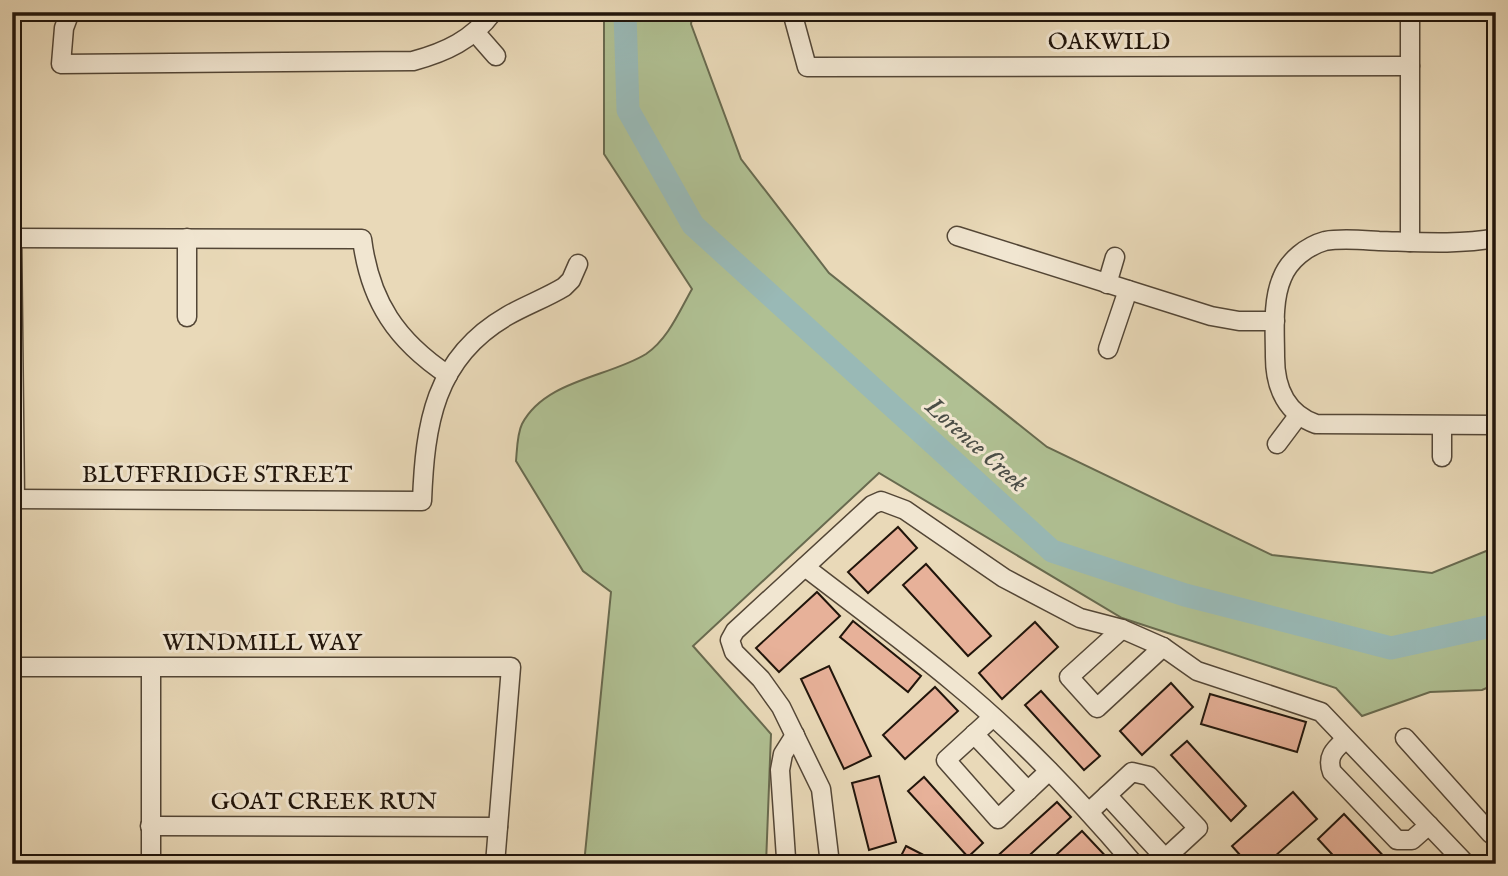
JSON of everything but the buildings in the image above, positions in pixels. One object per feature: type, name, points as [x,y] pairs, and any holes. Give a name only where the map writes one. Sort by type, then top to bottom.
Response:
[{"type":"street","points":[[70,12],[64,28],[61,64],[413,61],[449,50],[475,33],[493,12]]},
{"type":"street","name":"OAKWILD","points":[[792,12],[807,67],[1410,66]]},
{"type":"street","points":[[1410,12],[1410,242]]},
{"type":"street","points":[[475,33],[496,57]]},
{"type":"street","points":[[957,236],[1211,316],[1239,321],[1275,321]]},
{"type":"street","points":[[13,499],[12,238],[362,239],[373,288],[388,318],[406,343],[448,376],[479,337],[507,316],[564,287],[571,280],[578,264]]},
{"type":"street","points":[[187,238],[187,317]]},
{"type":"street","points":[[1496,238],[1410,242],[1340,240],[1307,249],[1292,261],[1282,277],[1275,321],[1275,367],[1280,390],[1298,416],[1329,426],[1496,425]]},
{"type":"street","points":[[1107,284],[1115,257]]},
{"type":"street","points":[[1108,349],[1128,290]]},
{"type":"street","name":"BLUFFRIDGE STREET","points":[[13,499],[422,501],[426,429],[448,376]]},
{"type":"street","points":[[1277,444],[1298,416]]},
{"type":"street","points":[[1442,426],[1442,457]]},
{"type":"street","points":[[830,864],[821,789],[781,707],[761,679],[734,652],[730,640],[734,631],[872,505],[891,502],[1004,578],[1080,618],[1122,629],[1163,647],[1197,671],[1310,706],[1321,712],[1466,864]]},
{"type":"street","points":[[805,567],[953,681],[993,717],[1089,812],[1134,864]]},
{"type":"street","points":[[1122,629],[1069,677],[1097,708],[1163,647]]},
{"type":"street","name":"WINDMILL WAY","points":[[12,667],[511,667],[498,827]]},
{"type":"street","points":[[151,668],[151,864]]},
{"type":"street","points":[[993,717],[946,760],[999,820],[1049,771]]},
{"type":"street","points":[[974,734],[1028,791]]},
{"type":"street","points":[[790,864],[786,858],[780,771],[783,754],[795,735]]},
{"type":"street","points":[[1405,738],[1491,834],[1496,830]]},
{"type":"street","points":[[1346,739],[1331,753],[1329,763],[1332,772],[1397,840],[1412,841],[1429,825]]},
{"type":"street","points":[[1089,812],[1107,795],[1132,772],[1149,776],[1198,828],[1162,861],[1107,795]]},
{"type":"street","name":"GOAT CREEK RUN","points":[[150,825],[498,827]]},
{"type":"street","points":[[495,864],[498,827]]},
{"type":"green space","points":[[604,12],[693,12],[691,24],[741,159],[829,273],[1047,447],[1272,555],[1432,573],[1496,547],[1496,684],[1482,690],[1430,692],[1362,716],[1336,688],[1122,618],[879,473],[693,646],[771,734],[766,864],[584,864],[611,592],[583,571],[516,461],[518,437],[522,424],[532,409],[546,398],[579,381],[631,362],[654,348],[672,324],[692,289],[604,154]]},
{"type":"waterway","name":"Lorence Creek","points":[[625,12],[628,110],[693,225],[1052,551],[1185,595],[1391,648],[1496,625]]}]
